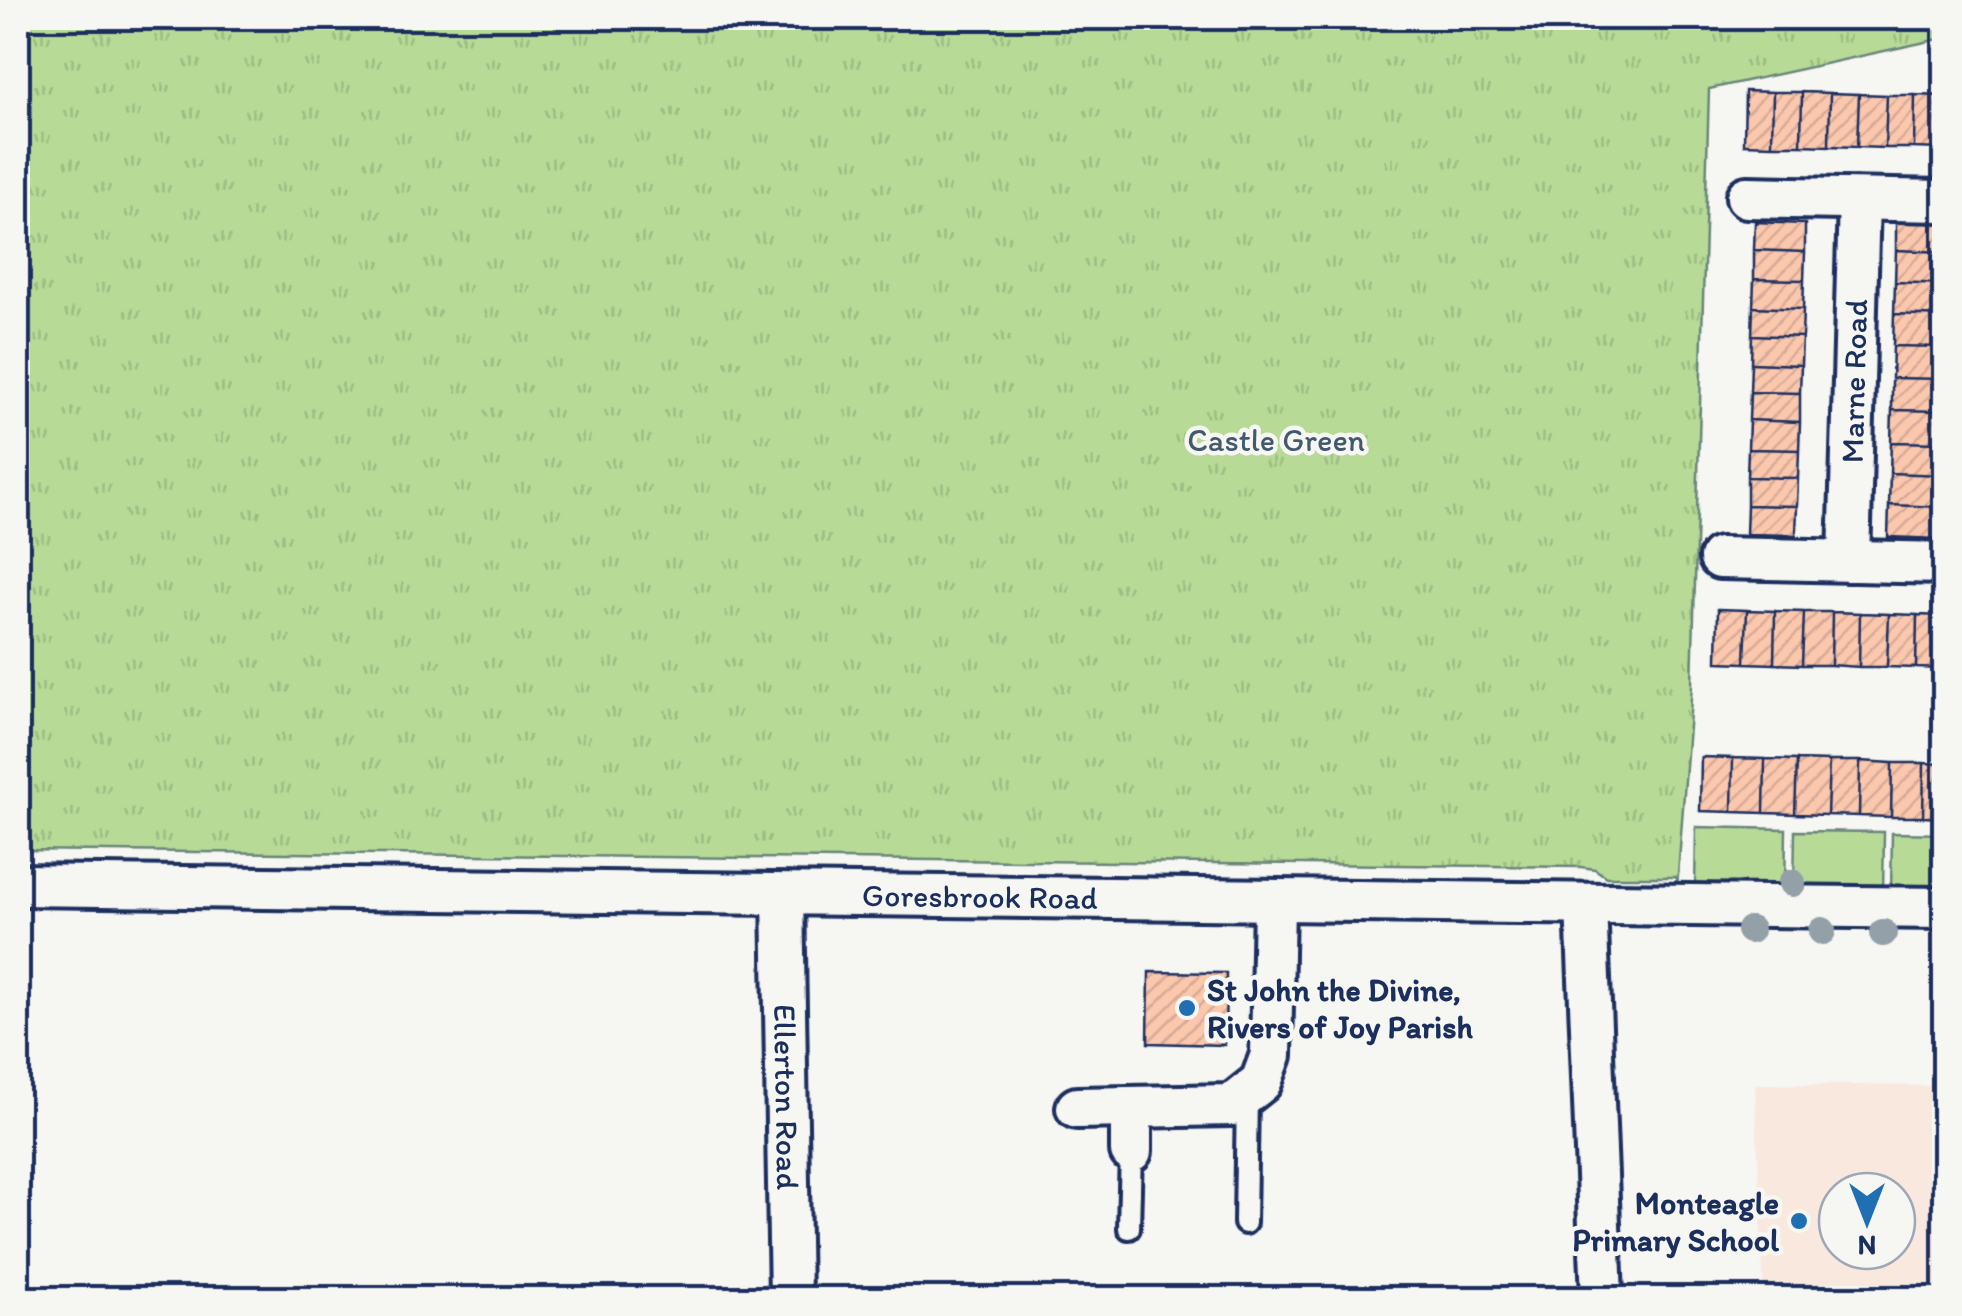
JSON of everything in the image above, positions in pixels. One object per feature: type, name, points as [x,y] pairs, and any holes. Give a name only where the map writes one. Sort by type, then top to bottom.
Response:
[{"type":"street","points":[[1747,197],[1944,202]]},
{"type":"street","name":"Marne Road","points":[[1850,561],[1859,200]]},
{"type":"street","points":[[1720,558],[1944,563]]},
{"type":"street","name":"Goresbrook Road","points":[[18,884],[1944,908]]},
{"type":"street","name":"Ellerton Road","points":[[783,894],[790,1298]]},
{"type":"street","points":[[1077,1108],[1232,1105],[1261,1082],[1272,1055],[1274,902]]},
{"type":"street","points":[[1586,905],[1602,1298]]},
{"type":"street","points":[[1131,1108],[1131,1151]]},
{"type":"lane","points":[[1244,1223],[1247,1095]]},
{"type":"lane","points":[[1129,1228],[1131,1151]]},
{"type":"shaded area","name":"Monteagle Primary School","points":[[1755,1084],[1944,1086],[1944,1298],[1764,1298]]},
{"type":"green space","name":"Castle Green","points":[[18,18],[1944,18],[1944,38],[1709,89],[1692,685],[1677,889],[1676,877],[1606,877],[1595,869],[1581,867],[18,850]]},
{"type":"green space","points":[[1696,827],[1786,829],[1785,893],[1695,891]]},
{"type":"green space","points":[[1795,831],[1884,832],[1883,893],[1794,892]]},
{"type":"green space","points":[[1892,833],[1944,834],[1944,894],[1891,893]]},
{"type":"building","points":[[1745,91],[1773,92],[1772,145],[1744,144]]},
{"type":"building","points":[[1773,92],[1802,92],[1801,145],[1772,145]]},
{"type":"building","points":[[1802,92],[1830,93],[1829,146],[1801,145]]},
{"type":"building","points":[[1830,93],[1859,94],[1857,147],[1829,146]]},
{"type":"building","points":[[1859,94],[1887,95],[1885,148],[1857,147]]},
{"type":"building","points":[[1887,95],[1915,95],[1914,148],[1885,148]]},
{"type":"building","points":[[1915,95],[1943,96],[1942,149],[1914,148]]},
{"type":"building","points":[[1896,219],[1944,220],[1944,252],[1896,250]]},
{"type":"building","points":[[1755,222],[1805,224],[1805,252],[1754,250]]},
{"type":"building","points":[[1754,250],[1805,252],[1804,280],[1754,279]]},
{"type":"building","points":[[1896,250],[1944,252],[1944,284],[1895,282]]},
{"type":"building","points":[[1754,279],[1804,280],[1803,309],[1753,307]]},
{"type":"building","points":[[1895,282],[1944,284],[1944,316],[1894,314]]},
{"type":"building","points":[[1753,307],[1803,309],[1802,337],[1752,335]]},
{"type":"building","points":[[1894,314],[1944,316],[1944,347],[1893,346]]},
{"type":"building","points":[[1752,335],[1802,337],[1801,365],[1751,363]]},
{"type":"building","points":[[1893,346],[1944,347],[1944,379],[1892,378]]},
{"type":"building","points":[[1751,363],[1801,365],[1800,393],[1750,392]]},
{"type":"building","points":[[1892,378],[1944,379],[1944,411],[1892,410]]},
{"type":"building","points":[[1750,392],[1800,393],[1800,422],[1749,420]]},
{"type":"building","points":[[1892,410],[1944,411],[1943,443],[1891,442]]},
{"type":"building","points":[[1749,420],[1800,422],[1799,450],[1748,449]]},
{"type":"building","points":[[1891,442],[1943,443],[1942,475],[1890,473]]},
{"type":"building","points":[[1748,449],[1799,450],[1798,478],[1747,477]]},
{"type":"building","points":[[1890,473],[1942,475],[1942,507],[1889,505]]},
{"type":"building","points":[[1747,477],[1798,478],[1797,506],[1747,505]]},
{"type":"building","points":[[1747,505],[1797,506],[1796,535],[1746,534]]},
{"type":"building","points":[[1889,505],[1942,507],[1941,539],[1888,537]]},
{"type":"building","points":[[1718,609],[1747,610],[1745,663],[1717,662]]},
{"type":"building","points":[[1747,610],[1775,611],[1774,664],[1745,663]]},
{"type":"building","points":[[1775,611],[1804,612],[1802,665],[1774,664]]},
{"type":"building","points":[[1804,612],[1832,612],[1831,665],[1802,665]]},
{"type":"building","points":[[1832,612],[1860,613],[1859,667],[1831,665]]},
{"type":"building","points":[[1860,613],[1889,614],[1887,667],[1859,667]]},
{"type":"building","points":[[1889,614],[1917,615],[1916,668],[1887,667]]},
{"type":"building","points":[[1917,615],[1944,616],[1944,669],[1916,668]]},
{"type":"building","points":[[1701,757],[1733,758],[1732,812],[1700,811]]},
{"type":"building","points":[[1733,758],[1765,759],[1764,813],[1732,812]]},
{"type":"building","points":[[1765,759],[1797,760],[1795,814],[1764,813]]},
{"type":"building","points":[[1797,760],[1829,761],[1827,815],[1795,814]]},
{"type":"building","points":[[1829,761],[1860,761],[1859,816],[1827,815]]},
{"type":"building","points":[[1860,761],[1892,763],[1891,817],[1859,816]]},
{"type":"building","points":[[1892,763],[1924,763],[1923,817],[1891,817]]},
{"type":"building","points":[[1924,763],[1944,764],[1944,818],[1923,817]]},
{"type":"building","name":"St John the Divine, Rivers of Joy Parish","points":[[1149,972],[1226,973],[1225,1045],[1148,1043]]},
{"type":"place","name":"St John the Divine, Rivers of Joy Parish","points":[[1187,1008]]},
{"type":"place","name":"Monteagle Primary School","points":[[1799,1221]]}]
